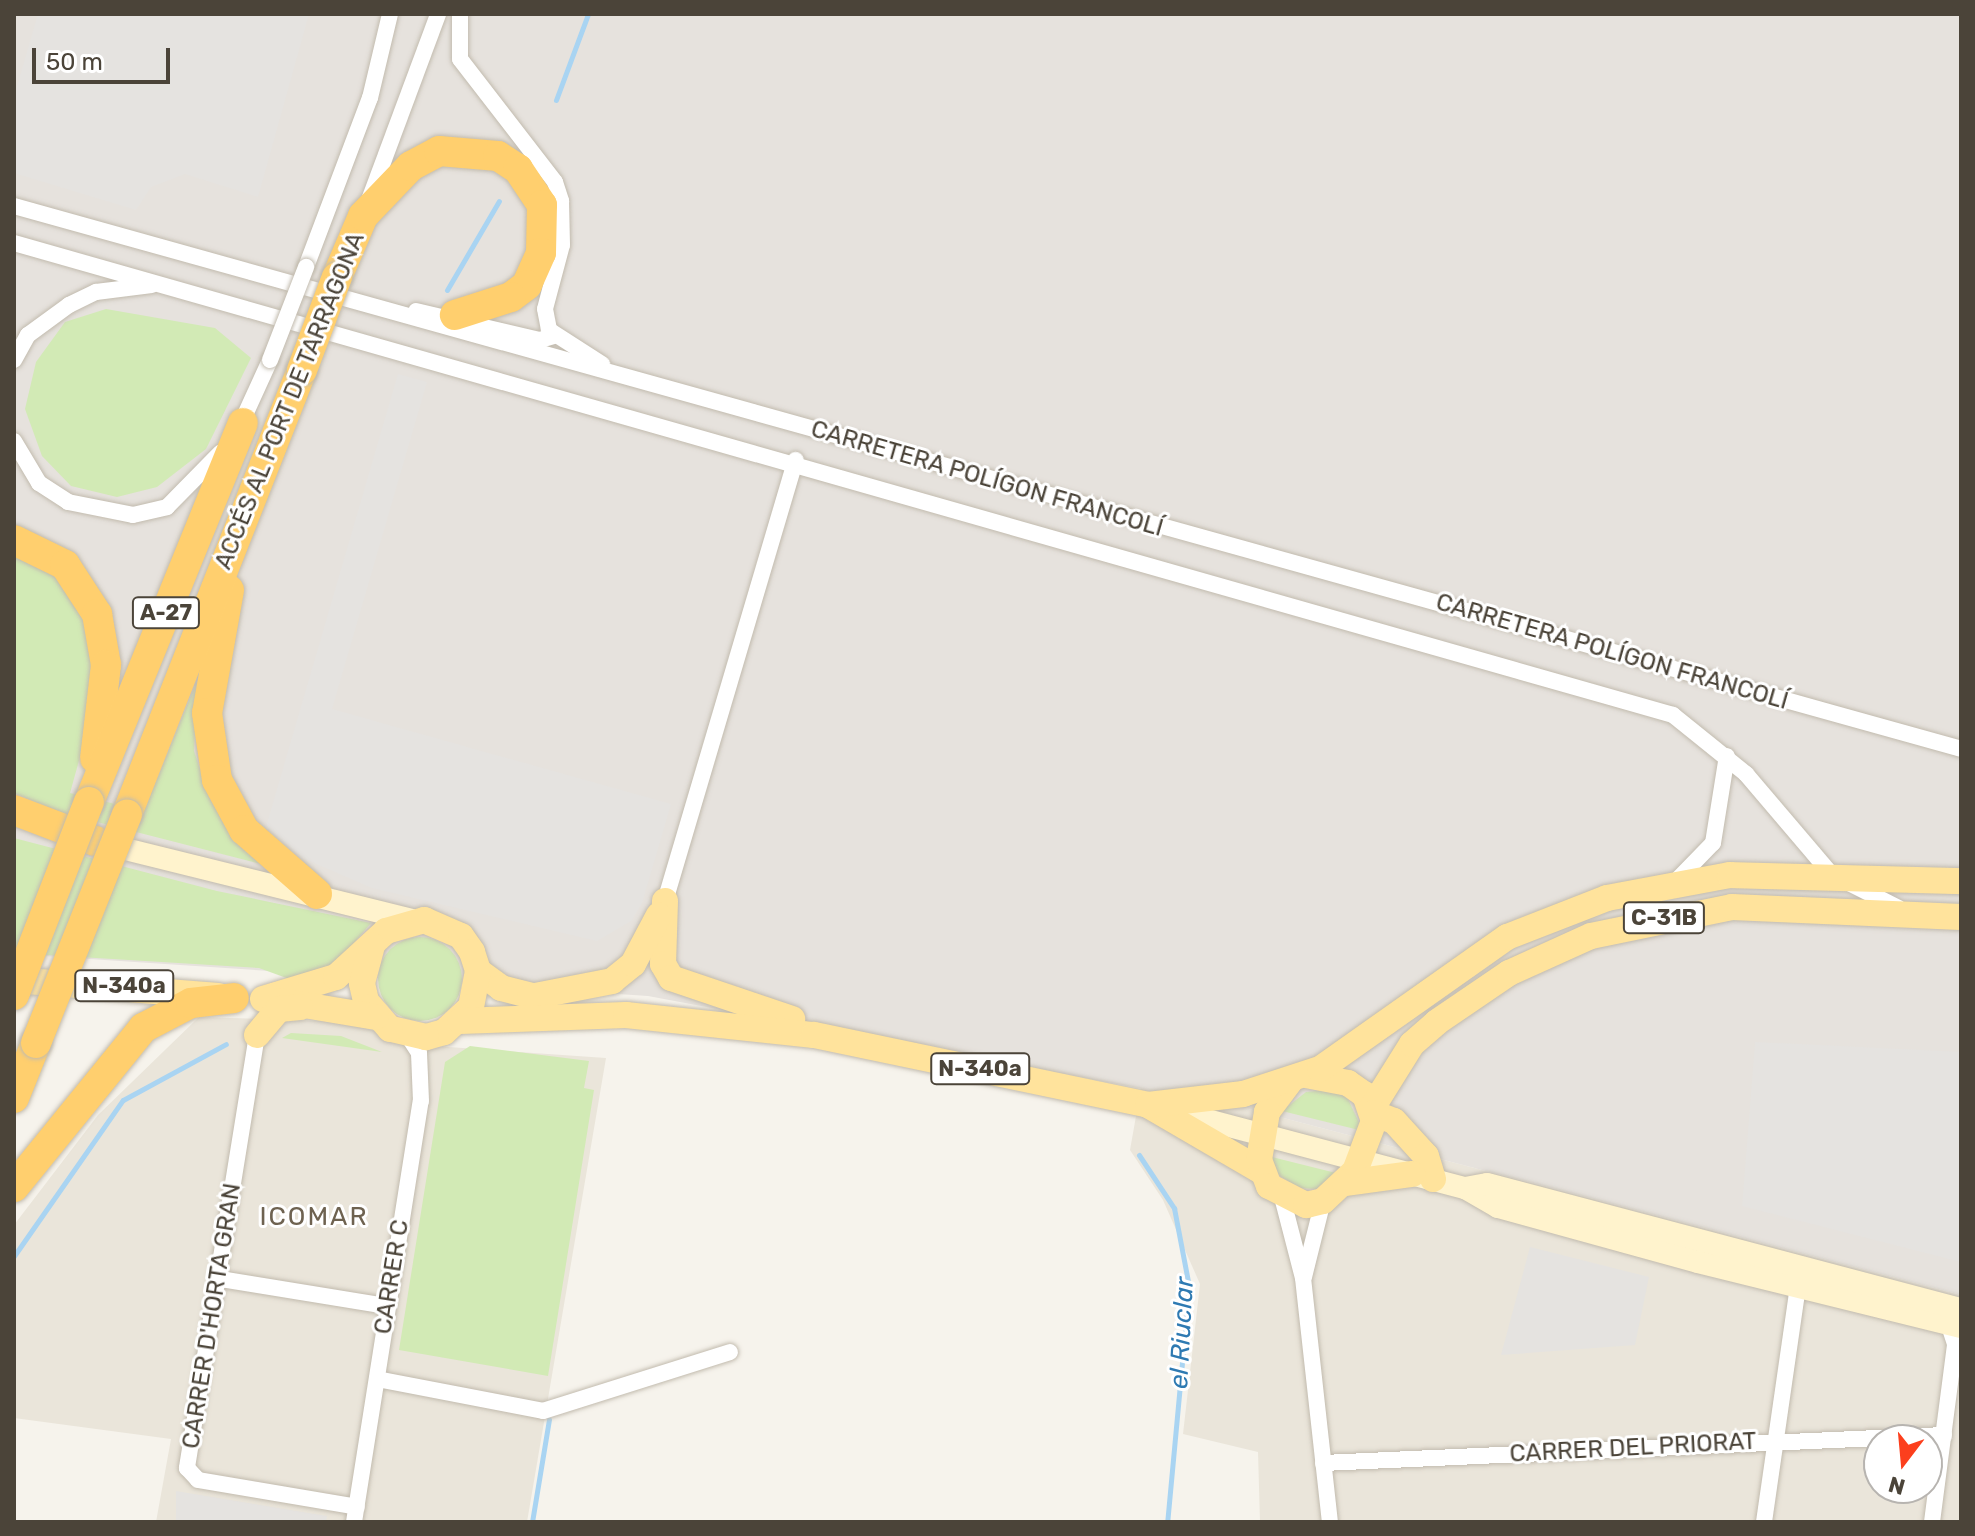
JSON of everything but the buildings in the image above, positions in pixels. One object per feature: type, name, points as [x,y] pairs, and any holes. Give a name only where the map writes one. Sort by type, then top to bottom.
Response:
[{"type":"highway","points":[[363,216],[411,166],[439,151],[475,149],[518,169],[542,205],[541,253],[527,285],[511,297],[455,315]]},
{"type":"highway","name":"ACCÉS AL PORT DE TARRAGONA","points":[[14,1098],[363,216]]},
{"type":"highway","name":"ACCÉS AL PORT DE TARRAGONA","points":[[14,995],[243,423]]},
{"type":"highway","points":[[236,536],[210,689],[210,747],[227,806],[244,830],[317,894]]},
{"type":"highway","points":[[14,540],[75,576],[104,640],[89,802]]},
{"type":"highway","points":[[14,810],[95,841]]},
{"type":"highway","points":[[14,1187],[143,1028],[191,1003],[249,998]]},
{"type":"main road","points":[[14,822],[317,894],[461,936],[478,971],[478,990],[460,1021]]},
{"type":"main road","name":"C-31B","points":[[1298,1078],[1365,1043],[1507,937],[1607,898],[1676,881],[1831,874],[1961,881]]},
{"type":"main road","points":[[530,997],[612,981],[633,964],[665,901]]},
{"type":"main road","points":[[665,901],[663,964],[671,978],[875,1047]]},
{"type":"main road","name":"C-31B","points":[[1380,1114],[1391,1075],[1437,1022],[1509,973],[1591,936],[1732,907],[1961,917]]},
{"type":"main road","name":"N-340a","points":[[249,998],[336,977],[386,931],[417,921]]},
{"type":"main road","points":[[372,945],[362,983],[376,1017]]},
{"type":"main road","name":"N-340a","points":[[478,971],[530,997],[626,1015],[875,1047],[1148,1105],[1465,1188],[1498,1207],[1798,1286],[1958,1320]]},
{"type":"main road","name":"N-340a","points":[[14,980],[249,998],[312,1006],[376,1017],[408,1036],[444,1032],[460,1021],[626,1015]]},
{"type":"main road","points":[[257,1035],[279,1009],[312,1006]]},
{"type":"main road","points":[[1263,1172],[1260,1133],[1298,1078]]},
{"type":"main road","points":[[1148,1105],[1298,1078],[1348,1083],[1426,1156],[1422,1176],[1345,1183]]},
{"type":"main road","points":[[1148,1105],[1263,1172],[1282,1197],[1323,1201],[1345,1183],[1361,1160],[1380,1114]]},
{"type":"main road","name":"N-340a","points":[[1465,1188],[1487,1184],[1934,1302],[1958,1320]]},
{"type":"street","name":"ACCÉS AL PORT DE TARRAGONA","points":[[243,423],[370,98],[390,14]]},
{"type":"street","name":"ACCÉS AL PORT DE TARRAGONA","points":[[363,216],[438,14]]},
{"type":"street","points":[[460,14],[460,59],[555,182],[561,201],[562,245],[545,309],[554,336],[632,379]]},
{"type":"street","name":"CARRETERA POLÍGON FRANCOLÍ","points":[[14,206],[1961,749]]},
{"type":"street","name":"CARRETERA POLÍGON FRANCOLÍ","points":[[14,243],[796,460],[1659,711],[1727,756],[1831,874]]},
{"type":"street","points":[[14,360],[28,335],[69,305],[96,292],[159,284]]},
{"type":"street","points":[[380,309],[455,315],[540,340],[554,336]]},
{"type":"street","points":[[14,441],[39,483],[68,502],[133,515],[167,507],[195,487],[243,423]]},
{"type":"street","points":[[665,901],[796,460]]},
{"type":"street","points":[[1676,881],[1713,843],[1727,756]]},
{"type":"street","points":[[1831,874],[1915,915]]},
{"type":"street","name":"CARRER D'HORTA GRAN","points":[[257,1035],[190,1476],[355,1515]]},
{"type":"street","name":"CARRER C","points":[[355,1515],[421,1101],[419,1053],[408,1036]]},
{"type":"street","points":[[1282,1197],[1303,1278],[1330,1522]]},
{"type":"street","points":[[1303,1278],[1323,1201]]},
{"type":"street","points":[[220,1279],[387,1306]]},
{"type":"street","points":[[1764,1522],[1798,1286]]},
{"type":"street","points":[[1932,1522],[1958,1320]]},
{"type":"street","points":[[377,1379],[543,1411],[730,1352]]},
{"type":"street","name":"CARRER DEL PRIORAT","points":[[1323,1463],[1944,1435]]},
{"type":"shaded area","points":[[14,14],[1961,14],[1961,1295],[1245,1108],[648,996],[14,954]]},
{"type":"shaded area","points":[[38,14],[309,14],[258,197],[185,174],[151,187],[136,210],[14,173],[14,97]]},
{"type":"shaded area","points":[[398,374],[427,382],[332,709],[671,804],[642,903],[631,921],[597,941],[372,888],[303,858],[266,827]]},
{"type":"shaded area","points":[[199,1017],[352,1022],[405,1044],[606,1058],[527,1522],[156,1522],[171,1439],[14,1418],[14,1225],[98,1115]]},
{"type":"shaded area","points":[[1755,1042],[1961,1052],[1961,1262],[1742,1206]]},
{"type":"shaded area","points":[[1141,1088],[1245,1108],[1961,1295],[1961,1522],[1260,1522],[1258,1452],[1183,1434],[1200,1284],[1163,1200],[1130,1150]]},
{"type":"shaded area","points":[[1530,1247],[1649,1277],[1635,1345],[1501,1355]]},
{"type":"shaded area","points":[[176,1491],[327,1516],[326,1522],[176,1522]]},
{"type":"green space","points":[[106,309],[215,328],[251,358],[206,449],[157,487],[117,497],[71,486],[42,456],[25,409],[36,362],[65,322]]},
{"type":"green space","points":[[14,555],[58,577],[80,606],[93,644],[97,696],[70,793],[144,811],[197,681],[194,751],[209,797],[232,837],[261,864],[62,813],[14,793]]},
{"type":"green space","points":[[14,838],[217,891],[371,923],[336,964],[292,980],[259,968],[14,953]]},
{"type":"green space","points":[[420,937],[436,940],[450,949],[459,963],[462,979],[459,995],[450,1009],[436,1018],[420,1021],[404,1018],[390,1009],[381,995],[378,979],[381,963],[390,949],[404,940]]},
{"type":"green space","points":[[291,1033],[341,1036],[382,1052],[282,1038]]},
{"type":"green space","points":[[470,1046],[589,1061],[584,1088],[594,1090],[548,1376],[399,1350],[445,1062]]},
{"type":"green space","points":[[1326,1090],[1347,1097],[1363,1131],[1282,1111],[1306,1092]]},
{"type":"green space","points":[[1268,1156],[1340,1174],[1316,1189],[1299,1188],[1274,1172]]},
{"type":"waterway","name":"el Riuclar","points":[[556,100],[588,14]]},
{"type":"waterway","name":"el Riuclar","points":[[447,290],[499,201]]},
{"type":"waterway","points":[[14,1256],[123,1100],[226,1044]]},
{"type":"waterway","name":"el Riuclar","points":[[1139,1155],[1174,1208],[1189,1287],[1167,1522]]},
{"type":"waterway","points":[[532,1522],[549,1419]]},
{"type":"district","name":"ICOMAR","points":[[314,1217]]}]
